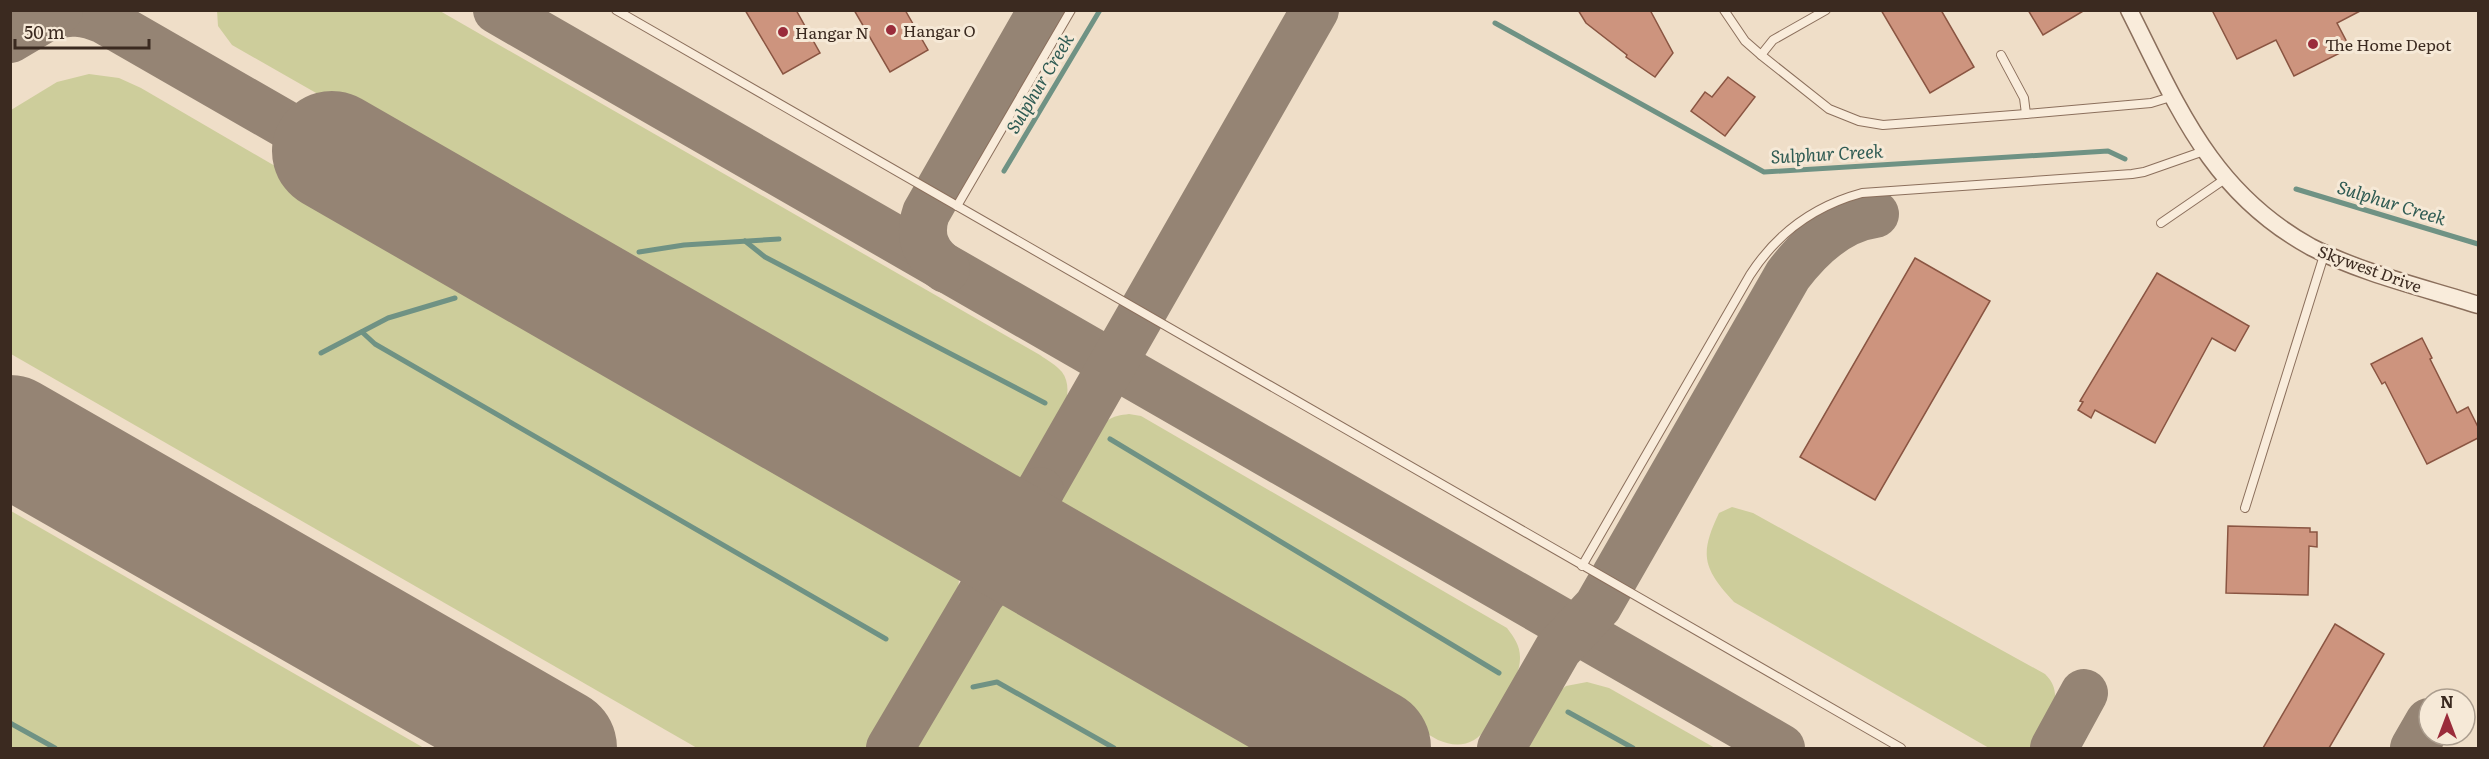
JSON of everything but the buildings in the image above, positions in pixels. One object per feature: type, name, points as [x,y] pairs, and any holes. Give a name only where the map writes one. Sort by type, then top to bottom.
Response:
[{"type":"street","name":"Skywest Drive","points":[[2129,10],[2204,150],[2225,178],[2256,211],[2282,229],[2325,252],[2478,305]]},
{"type":"lane","points":[[616,10],[1901,748]]},
{"type":"lane","points":[[957,206],[1071,10]]},
{"type":"lane","points":[[1724,10],[1744,41],[1761,55],[1829,109],[1859,121],[1883,125],[2026,114],[2151,103],[2174,95]]},
{"type":"lane","points":[[1761,55],[1773,40],[1826,10]]},
{"type":"lane","points":[[2001,55],[2024,98],[2026,114]]},
{"type":"lane","points":[[1582,566],[1750,275],[1764,253],[1802,219],[1836,200],[1862,193],[2132,174],[2144,172],[2204,150]]},
{"type":"lane","points":[[2161,223],[2225,178]]},
{"type":"lane","points":[[2245,508],[2325,252]]},
{"type":"green space","points":[[217,10],[440,11],[1040,355],[1062,372],[1067,384],[1067,397],[1056,428],[1023,481],[1006,487],[232,45],[218,26]]},
{"type":"green space","points":[[89,74],[119,78],[141,88],[949,558],[957,568],[959,578],[954,600],[867,748],[697,748],[11,354],[11,110],[57,82]]},
{"type":"green space","points":[[1129,414],[1141,416],[1507,628],[1519,649],[1519,666],[1511,690],[1489,725],[1474,740],[1465,744],[1452,744],[1438,740],[1068,528],[1059,515],[1060,507],[1063,495],[1077,466],[1093,438],[1107,421]]},
{"type":"green space","points":[[1732,507],[1753,513],[2045,674],[2052,683],[2055,702],[2048,721],[2032,748],[1989,748],[1734,602],[1716,580],[1707,560],[1709,540],[1719,513]]},
{"type":"green space","points":[[11,511],[424,748],[11,748]]},
{"type":"green space","points":[[1015,598],[1029,602],[1285,748],[915,748],[995,609],[1001,603]]},
{"type":"green space","points":[[1587,682],[1609,688],[1715,748],[1526,748],[1559,692],[1566,686]]},
{"type":"waterway","name":"Sulphur Creek","points":[[1004,171],[1100,10]]},
{"type":"waterway","name":"Sulphur Creek","points":[[1495,23],[1764,172],[2108,151],[2125,159]]},
{"type":"waterway","name":"Sulphur Creek","points":[[2296,189],[2478,244]]},
{"type":"waterway","name":"Sulphur Creek","points":[[639,252],[684,245],[779,239]]},
{"type":"waterway","points":[[745,241],[765,257],[1045,403]]},
{"type":"waterway","name":"Sulphur Creek","points":[[321,353],[388,318],[455,298]]},
{"type":"waterway","points":[[362,332],[375,344],[886,639]]},
{"type":"waterway","points":[[1110,439],[1499,673]]},
{"type":"waterway","points":[[973,687],[997,682],[1114,748]]},
{"type":"waterway","points":[[1568,712],[1633,748]]},
{"type":"waterway","points":[[10,723],[55,748]]},
{"type":"taxiway","points":[[10,39],[59,10]]},
{"type":"taxiway","points":[[497,10],[1781,748]]},
{"type":"taxiway","points":[[946,269],[933,258],[925,245],[923,230],[926,213],[1042,10]]},
{"type":"taxiway","points":[[1040,491],[1315,10]]},
{"type":"taxiway","points":[[49,17],[63,13],[77,13],[104,20],[332,151]]},
{"type":"taxiway","points":[[1501,748],[1558,649],[1598,606],[1788,275],[1815,244],[1837,228],[1875,214]]},
{"type":"taxiway","points":[[890,748],[984,589],[988,568],[985,549],[975,532],[961,517],[925,492],[890,472],[946,502],[967,511],[987,515],[1007,515],[1024,507],[1040,491],[1035,515],[1038,535],[1048,553],[1081,581],[1140,615],[1081,583],[1038,569],[1018,570],[999,577],[982,593]]},
{"type":"taxiway","points":[[2054,748],[2084,693]]},
{"type":"taxiway","points":[[1369,748],[1342,732],[1374,748]]},
{"type":"taxiway","points":[[2414,748],[2417,743]]},
{"type":"runway","points":[[332,151],[1371,748]]},
{"type":"runway","points":[[10,435],[557,748]]},
{"type":"place","name":"Hangar O","points":[[891,30]]},
{"type":"place","name":"Hangar N","points":[[783,32]]},
{"type":"place","name":"The Home Depot","points":[[2313,44]]}]
